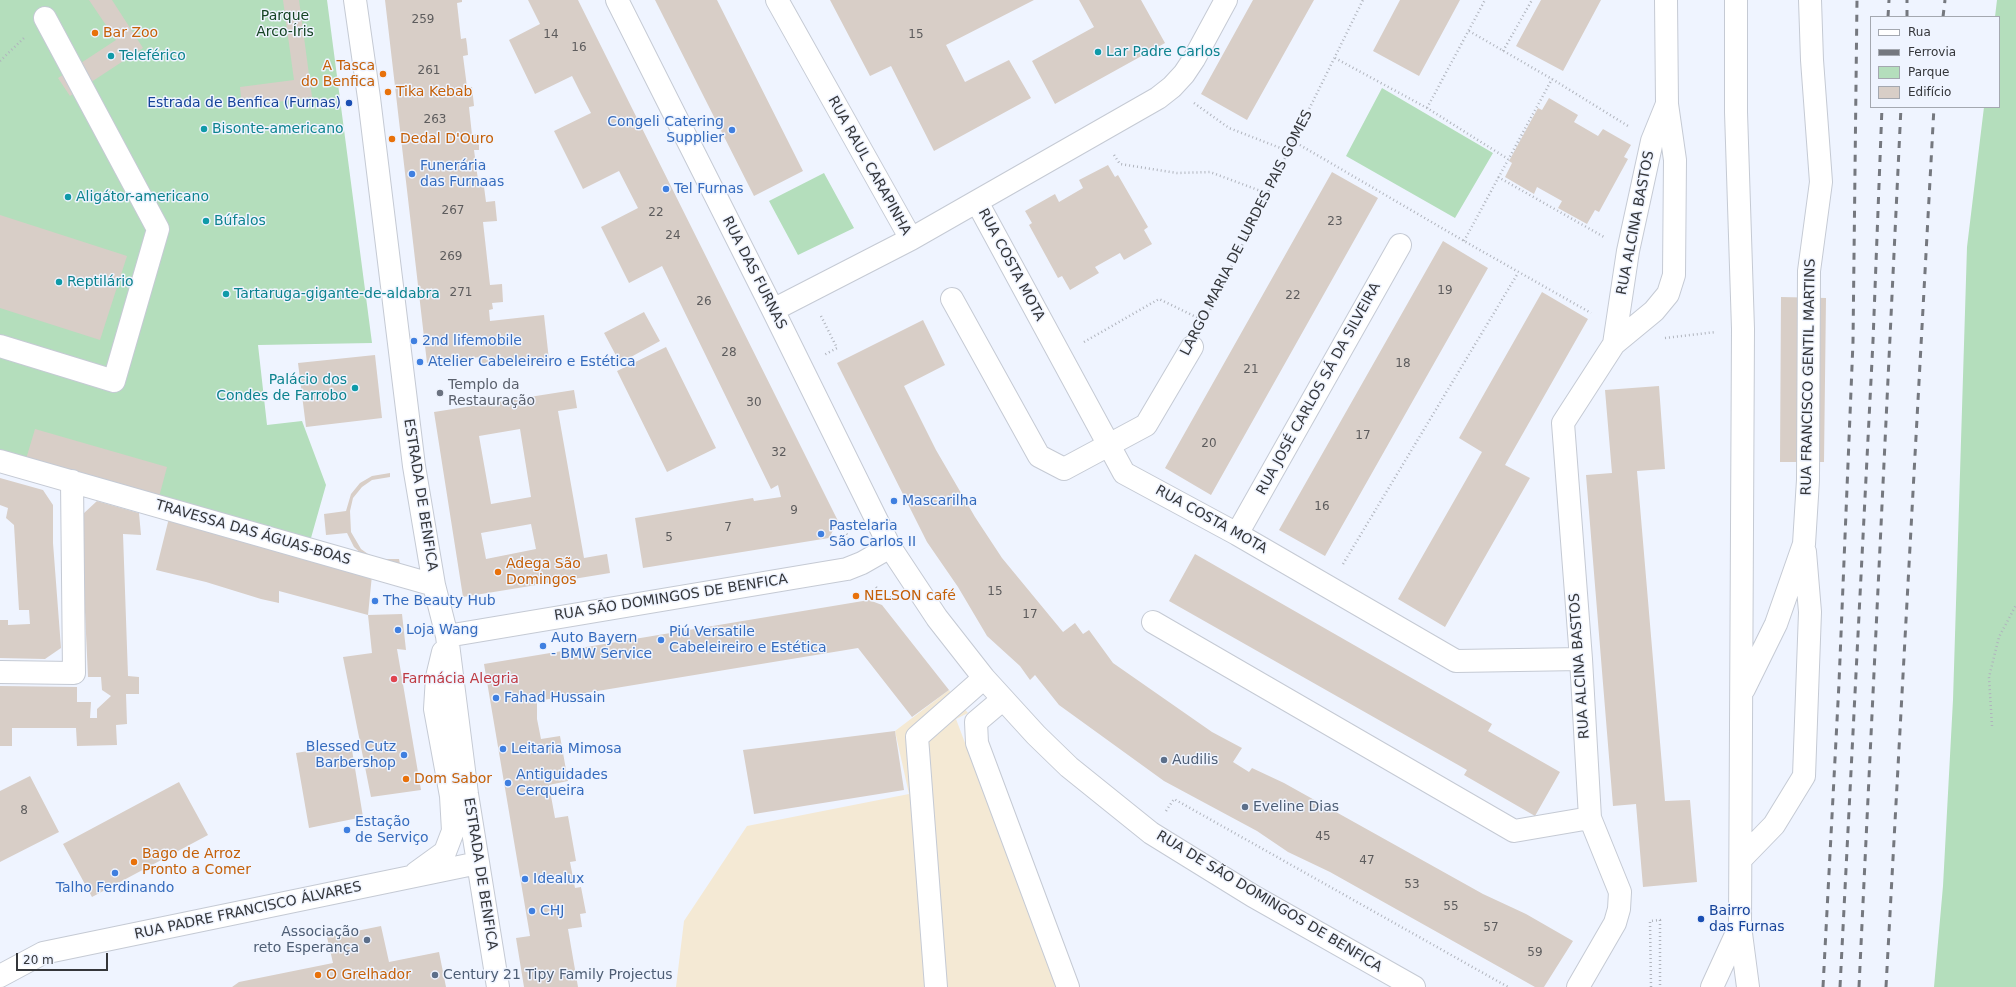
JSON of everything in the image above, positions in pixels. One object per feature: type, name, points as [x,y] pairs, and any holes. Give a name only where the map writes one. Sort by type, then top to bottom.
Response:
[{"type":"street","name":"ESTRADA DE BENFICA","points":[[355,0],[370,106],[414,466],[434,585],[446,636],[478,863],[498,987]]},
{"type":"street","name":"RUA DAS FURNAS","points":[[617,0],[774,310],[890,547]]},
{"type":"street","name":"RUA RAUL CARAPINHA","points":[[774,310],[911,239],[777,0]]},
{"type":"street","points":[[911,239],[1099,130],[1158,98],[1172,88],[1194,59],[1226,0]]},
{"type":"street","name":"RUA ALCINA BASTOS","points":[[1578,987],[1615,923],[1619,910],[1620,892],[1616,878],[1590,818],[1581,660],[1563,423],[1614,344],[1654,311],[1668,294],[1674,275],[1675,160],[1667,104],[1666,0]]},
{"type":"street","name":"RUA FRANCISCO GENTIL MARTINS","points":[[1716,982],[1740,926],[1743,329],[1736,112],[1736,0]]},
{"type":"street","name":"RUA FRANCISCO GENTIL MARTINS","points":[[1741,694],[1776,624],[1804,544],[1808,480],[1809,271],[1821,182],[1810,0]]},
{"type":"street","points":[[0,346],[114,381],[158,229],[45,18]]},
{"type":"street","name":"RUA ALCINA BASTOS","points":[[1614,344],[1628,251],[1652,141],[1667,104]]},
{"type":"street","name":"RUA COSTA MOTA","points":[[977,202],[1124,473],[1237,534],[1456,661],[1581,660]]},
{"type":"street","name":"RUA JOSÉ CARLOS SÁ DA SILVEIRA","points":[[1237,534],[1400,245]]},
{"type":"street","name":"LARGO MARIA DE LURDES PAIS GOMES","points":[[952,299],[1039,456],[1064,469],[1146,425],[1192,347]]},
{"type":"street","name":"TRAVESSA DAS ÁGUAS-BOAS","points":[[0,461],[434,585]]},
{"type":"street","points":[[0,672],[74,673],[72,481]]},
{"type":"street","points":[[1741,858],[1774,825],[1804,776],[1810,612],[1804,544]]},
{"type":"street","name":"RUA SÃO DOMINGOS DE BENFICA","points":[[446,636],[847,568],[862,563],[890,547]]},
{"type":"street","name":"RUA DE SÃO DOMINGOS DE BENFICA","points":[[890,547],[938,618],[984,678],[1002,700],[1069,767],[1151,833],[1253,896],[1414,987]]},
{"type":"street","points":[[1152,622],[1514,831],[1590,818]]},
{"type":"street","points":[[411,877],[445,852],[453,831],[451,796],[435,709],[437,677],[446,636]]},
{"type":"street","points":[[936,987],[917,737],[984,678]]},
{"type":"street","points":[[1002,700],[976,722],[977,743],[1068,987]]},
{"type":"street","name":"RUA PADRE FRANCISCO ÁLVARES","points":[[0,976],[43,953],[478,863]]},
{"type":"street","points":[[1740,926],[1748,987]]},
{"type":"path","name":"LARGO MARIA DE LURDES PAIS GOMES","points":[[1192,347],[1266,193],[1363,0]]},
{"type":"path","points":[[1427,108],[1485,0]]},
{"type":"path","points":[[1503,51],[1532,0]]},
{"type":"path","points":[[1469,31],[1552,79],[1652,141]]},
{"type":"path","points":[[1335,58],[1427,108],[1508,159]]},
{"type":"path","points":[[1464,242],[1552,79]]},
{"type":"path","points":[[1172,88],[1229,128],[1288,151]]},
{"type":"path","points":[[1099,130],[1120,164],[1177,173],[1210,172],[1266,193]]},
{"type":"path","points":[[1293,141],[1464,242],[1596,315],[1614,344]]},
{"type":"path","points":[[1498,177],[1628,251]]},
{"type":"path","points":[[1330,587],[1518,273]]},
{"type":"path","points":[[1060,356],[1159,299],[1204,321]]},
{"type":"path","points":[[1660,339],[1743,329]]},
{"type":"path","points":[[1992,726],[1989,677],[1999,637],[2016,605]]},
{"type":"path","points":[[1151,833],[1174,799],[1508,987]]},
{"type":"path","points":[[1651,987],[1650,921],[1660,920],[1660,987]]},
{"type":"shaded area","points":[[949,690],[968,713],[956,719],[1057,987],[676,987],[684,921],[747,826],[909,794],[895,731]]},
{"type":"green space","name":"Parque Arco-Íris","points":[[0,0],[327,0],[372,343],[258,345],[267,425],[302,421],[326,485],[309,545],[0,451]]},
{"type":"green space","points":[[1997,0],[2016,0],[2016,987],[1934,987],[1943,886],[1953,700],[1967,247],[1984,108],[2000,108],[2000,16],[1995,16]]},
{"type":"green space","points":[[1382,88],[1493,153],[1455,218],[1346,156]]},
{"type":"green space","points":[[824,173],[854,228],[798,255],[769,201]]},
{"type":"building","name":"Teleférico","points":[[89,0],[112,0],[143,48],[70,96],[58,78],[116,40]]},
{"type":"building","points":[[283,0],[299,0],[312,97],[242,107],[240,87],[294,80]]},
{"type":"building","points":[[385,0],[462,0],[462,2],[457,3],[461,39],[466,38],[467,45],[468,55],[463,56],[467,87],[472,87],[474,106],[469,107],[472,135],[477,134],[479,143],[479,150],[474,150],[478,180],[483,179],[486,202],[495,201],[497,221],[483,222],[490,285],[502,284],[503,302],[492,303],[493,309],[489,310],[490,321],[544,315],[549,360],[481,367],[480,357],[427,363]]},
{"type":"building","points":[[528,0],[578,0],[838,521],[829,538],[643,568],[635,518],[753,498],[754,501],[781,497],[778,485],[771,489],[662,266],[629,283],[601,227],[638,208],[619,171],[583,189],[554,131],[591,113],[572,76],[535,94],[509,40],[540,24]]},
{"type":"building","points":[[655,0],[717,0],[803,171],[754,196]]},
{"type":"building","points":[[830,0],[1034,0],[946,45],[965,82],[1009,60],[1031,98],[934,151],[891,66],[870,76]]},
{"type":"building","name":"Lar Padre Carlos","points":[[1079,0],[1141,0],[1165,43],[1055,104],[1032,61],[1094,27]]},
{"type":"building","points":[[1253,0],[1314,0],[1247,120],[1201,94]]},
{"type":"building","points":[[1400,0],[1460,0],[1419,76],[1373,51]]},
{"type":"building","points":[[1541,0],[1601,0],[1563,71],[1516,46]]},
{"type":"building","points":[[1549,98],[1578,115],[1574,122],[1598,136],[1603,129],[1631,145],[1624,157],[1628,159],[1599,212],[1595,210],[1587,224],[1558,208],[1562,201],[1537,187],[1534,194],[1505,177],[1512,163],[1509,161],[1538,108],[1542,110]]},
{"type":"building","points":[[1108,165],[1115,177],[1118,175],[1148,227],[1144,230],[1152,244],[1124,260],[1120,253],[1095,267],[1099,273],[1070,290],[1062,276],[1058,278],[1029,225],[1032,223],[1025,211],[1055,194],[1059,202],[1083,188],[1079,180]]},
{"type":"building","points":[[1332,172],[1378,198],[1211,495],[1165,468]]},
{"type":"building","name":"Reptilário","points":[[0,215],[127,256],[100,340],[0,308]]},
{"type":"building","points":[[1443,241],[1488,268],[1325,556],[1279,530]]},
{"type":"building","points":[[1542,292],[1588,319],[1505,465],[1530,478],[1445,627],[1398,599],[1482,452],[1459,438]]},
{"type":"building","points":[[1781,297],[1826,298],[1824,462],[1780,462]]},
{"type":"building","points":[[644,312],[660,341],[620,363],[604,333]]},
{"type":"building","points":[[923,320],[945,365],[904,386],[936,450],[975,517],[1002,558],[1063,632],[1075,623],[1083,634],[1089,630],[1113,663],[1212,732],[1242,748],[1233,762],[1249,772],[1252,768],[1284,783],[1483,894],[1526,914],[1573,941],[1544,987],[1535,987],[1330,872],[1288,852],[1257,831],[1164,781],[1059,705],[1035,675],[1030,680],[1020,666],[987,636],[958,587],[927,542],[837,363]]},
{"type":"building","points":[[666,347],[716,448],[667,472],[617,371]]},
{"type":"building","points":[[375,355],[382,418],[306,427],[298,363]]},
{"type":"building","points":[[1659,386],[1665,469],[1637,471],[1665,801],[1690,800],[1697,882],[1643,887],[1636,804],[1613,806],[1586,475],[1612,473],[1605,390]]},
{"type":"building","points":[[574,390],[577,408],[558,411],[584,558],[607,554],[610,573],[463,597],[434,412]],"holes":[[[520,429],[531,497],[491,504],[479,436]],[[531,524],[536,549],[486,559],[481,533]]]},
{"type":"building","points":[[35,429],[167,467],[159,497],[26,459]]},
{"type":"building","points":[[390,473],[390,477],[372,480],[362,487],[353,498],[350,511],[351,532],[361,549],[368,554],[379,559],[399,559],[400,564],[377,562],[363,555],[354,547],[347,533],[326,535],[324,514],[346,511],[351,494],[360,483],[372,476]]},
{"type":"building","points":[[0,478],[43,490],[53,505],[53,543],[61,648],[45,659],[0,658],[0,620],[8,620],[8,625],[30,624],[29,610],[19,610],[14,525],[6,518],[8,508],[0,505]]},
{"type":"building","points":[[97,501],[139,513],[141,535],[123,534],[128,676],[139,677],[139,694],[126,694],[127,724],[116,725],[117,745],[77,746],[76,728],[12,728],[12,746],[0,746],[0,686],[77,687],[77,702],[91,702],[90,718],[97,718],[97,709],[111,696],[102,690],[101,677],[88,677],[82,547],[83,514]]},
{"type":"building","points":[[170,514],[372,575],[368,615],[279,591],[279,603],[206,582],[156,570]]},
{"type":"building","points":[[1195,554],[1492,724],[1488,731],[1560,772],[1535,816],[1464,775],[1467,770],[1169,601]]},
{"type":"building","points":[[869,600],[882,605],[949,690],[912,717],[858,648],[537,701],[537,719],[541,739],[560,736],[568,781],[549,785],[555,818],[568,816],[576,861],[570,862],[575,888],[581,887],[586,913],[580,914],[582,927],[568,929],[578,987],[524,987],[516,938],[530,936],[484,664]]},
{"type":"building","points":[[402,614],[406,650],[397,649],[421,790],[371,797],[343,657],[372,653],[368,615]]},
{"type":"building","points":[[895,731],[904,790],[754,814],[743,750]]},
{"type":"building","points":[[351,744],[363,817],[309,828],[296,753]]},
{"type":"building","points":[[30,776],[59,832],[0,862],[0,791]]},
{"type":"building","points":[[179,782],[208,835],[92,897],[63,844]]},
{"type":"building","points":[[381,926],[389,962],[439,952],[446,987],[232,987],[239,982],[333,963],[327,937]]},
{"type":"railway","points":[[1823,987],[1839,683],[1853,342],[1857,0]]},
{"type":"railway","points":[[1888,16],[1889,0]]},
{"type":"railway","points":[[1907,0],[1907,16]]},
{"type":"railway","points":[[1943,16],[1945,0]]},
{"type":"railway","points":[[1840,987],[1873,341],[1882,108]]},
{"type":"railway","points":[[1859,987],[1901,108]]},
{"type":"railway","points":[[1886,987],[1934,108]]},
{"type":"place","name":"Bar Zoo","points":[[95,33]]},
{"type":"place","name":"Lar Padre Carlos","points":[[1098,52]]},
{"type":"place","name":"Teleférico","points":[[111,56]]},
{"type":"place","name":"A Tasca do Benfica","points":[[383,74]]},
{"type":"place","name":"Tika Kebab","points":[[388,92]]},
{"type":"place","name":"Estrada de Benfica (Furnas)","points":[[349,103]]},
{"type":"place","name":"Bisonte-americano","points":[[204,129]]},
{"type":"place","name":"Congeli Catering Supplier","points":[[732,130]]},
{"type":"place","name":"Dedal D'Ouro","points":[[392,139]]},
{"type":"place","name":"Funerária das Furnaas","points":[[412,174]]},
{"type":"place","name":"Tel Furnas","points":[[666,189]]},
{"type":"place","name":"Aligátor-americano","points":[[68,197]]},
{"type":"place","name":"Búfalos","points":[[206,221]]},
{"type":"place","name":"Reptilário","points":[[59,282]]},
{"type":"place","name":"Tartaruga-gigante-de-aldabra","points":[[226,294]]},
{"type":"place","name":"2nd lifemobile","points":[[414,341]]},
{"type":"place","name":"Atelier Cabeleireiro e Estética","points":[[420,362]]},
{"type":"place","name":"Palácio dos Condes de Farrobo","points":[[355,388]]},
{"type":"place","name":"Templo da Restauração","points":[[440,393]]},
{"type":"place","name":"Mascarilha","points":[[894,501]]},
{"type":"place","name":"Pastelaria São Carlos II","points":[[821,534]]},
{"type":"place","name":"Adega São Domingos","points":[[498,572]]},
{"type":"place","name":"NELSON café","points":[[856,596]]},
{"type":"place","name":"The Beauty Hub","points":[[375,601]]},
{"type":"place","name":"Loja Wang","points":[[398,630]]},
{"type":"place","name":"Piú Versatile Cabeleireiro e Estética","points":[[661,640]]},
{"type":"place","name":"Auto Bayern - BMW Service","points":[[543,646]]},
{"type":"place","name":"Farmácia Alegria","points":[[394,679]]},
{"type":"place","name":"Fahad Hussain","points":[[496,698]]},
{"type":"place","name":"Leitaria Mimosa","points":[[503,749]]},
{"type":"place","name":"Blessed Cutz Barbershop","points":[[404,755]]},
{"type":"place","name":"Audilis","points":[[1164,760]]},
{"type":"place","name":"Dom Sabor","points":[[406,779]]},
{"type":"place","name":"Antiguidades Cerqueira","points":[[508,783]]},
{"type":"place","name":"Eveline Dias","points":[[1245,807]]},
{"type":"place","name":"Estação de Serviço","points":[[347,830]]},
{"type":"place","name":"Bago de Arroz Pronto a Comer","points":[[134,862]]},
{"type":"place","name":"Talho Ferdinando","points":[[115,873]]},
{"type":"place","name":"Idealux","points":[[525,879]]},
{"type":"place","name":"CHJ","points":[[532,911]]},
{"type":"place","name":"Bairro das Furnas","points":[[1701,919]]},
{"type":"place","name":"Associação reto Esperança","points":[[367,940]]},
{"type":"place","name":"O Grelhador","points":[[318,975]]},
{"type":"place","name":"Century 21 Tipy Family Projectus","points":[[435,975]]}]
